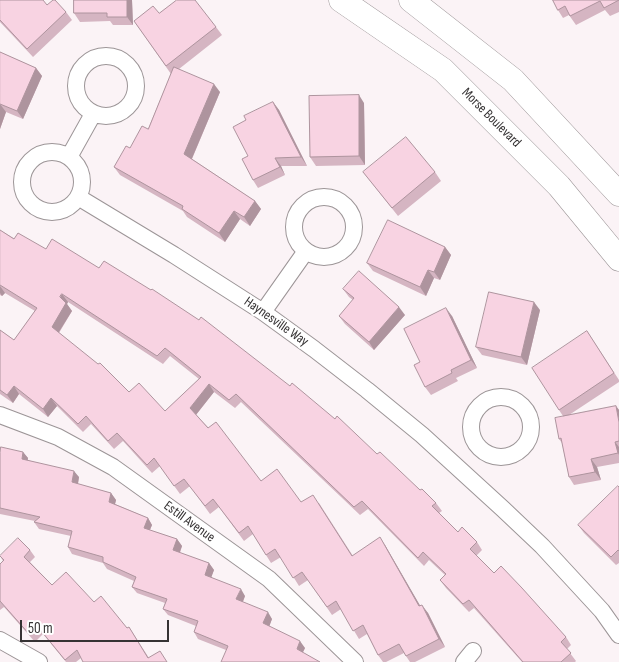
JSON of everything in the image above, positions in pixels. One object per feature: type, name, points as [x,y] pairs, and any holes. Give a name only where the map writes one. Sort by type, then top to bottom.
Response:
[{"type":"main road","name":"Morse Boulevard","points":[[341,0],[443,70],[559,186],[619,259]]},
{"type":"main road","points":[[410,0],[513,80],[619,194]]},
{"type":"street","points":[[69,157],[93,114]]},
{"type":"street","points":[[60,153],[69,157],[76,163],[80,171],[82,180],[78,197],[71,205],[62,210],[52,212],[33,206],[26,198],[22,188],[25,168],[31,160],[40,154],[60,153]]},
{"type":"street","name":"Haynesville Way","points":[[78,197],[174,254],[263,312],[329,360],[422,435],[542,546],[602,611],[619,635]]},
{"type":"street","points":[[263,312],[306,251]]},
{"type":"street","name":"Estill Avenue","points":[[0,415],[58,437],[113,467],[269,579],[355,662]]},
{"type":"street","points":[[460,469],[479,449]]},
{"type":"street","points":[[0,640],[39,662]]},
{"type":"building","points":[[0,0],[43,0],[47,5],[55,0],[66,12],[27,49],[0,20]]},
{"type":"building","points":[[74,0],[127,0],[127,17],[107,17],[107,13],[74,13]]},
{"type":"building","points":[[177,0],[195,0],[216,27],[166,66],[134,21],[153,6],[159,13]]},
{"type":"building","points":[[553,0],[619,0],[604,8],[600,1],[570,16],[565,6],[558,10]]},
{"type":"building","points":[[0,52],[36,68],[17,111],[0,104]]},
{"type":"building","points":[[174,67],[214,84],[184,154],[255,201],[244,217],[234,211],[219,233],[182,209],[183,206],[114,167],[126,146],[130,148],[142,126],[148,129]]},
{"type":"building","points":[[359,95],[359,156],[310,157],[309,96]]},
{"type":"building","points":[[273,102],[301,157],[275,158],[280,167],[253,180],[242,159],[248,156],[233,127],[246,120],[244,116]]},
{"type":"building","points":[[406,137],[435,172],[392,208],[363,172]]},
{"type":"building","points":[[388,220],[445,247],[434,272],[428,270],[420,287],[367,263]]},
{"type":"building","points":[[0,230],[14,239],[18,233],[46,249],[52,239],[99,268],[104,261],[152,289],[199,320],[201,317],[290,386],[292,383],[335,419],[337,416],[377,454],[380,452],[420,490],[422,489],[436,503],[432,506],[458,532],[462,527],[477,542],[470,549],[494,573],[501,566],[522,588],[566,637],[561,642],[571,653],[561,662],[523,662],[469,600],[463,604],[440,580],[446,574],[423,552],[418,558],[362,501],[354,507],[236,394],[229,400],[209,384],[190,408],[208,428],[216,422],[261,481],[277,469],[301,502],[313,495],[352,556],[380,537],[419,606],[422,605],[439,639],[406,656],[399,644],[378,655],[363,625],[353,631],[336,601],[327,607],[302,572],[293,578],[275,549],[266,555],[248,526],[239,533],[213,499],[205,506],[184,479],[174,486],[154,458],[147,465],[117,433],[108,441],[86,416],[78,424],[51,398],[43,409],[14,386],[7,395],[0,390],[0,330],[14,340],[37,308],[0,285]],"holes":[[[62,294],[157,356],[165,348],[201,377],[165,411],[139,383],[129,392],[100,363],[98,364],[52,327],[66,303],[60,297]]]},
{"type":"building","points":[[359,271],[399,307],[369,342],[339,316],[354,298],[343,289]]},
{"type":"building","points":[[489,292],[534,302],[521,357],[476,347]]},
{"type":"building","points":[[446,308],[471,360],[451,370],[452,373],[425,387],[414,365],[420,362],[404,329]]},
{"type":"building","points":[[587,331],[614,373],[559,410],[532,368]]},
{"type":"building","points":[[616,406],[619,422],[619,441],[615,442],[618,453],[591,459],[595,472],[569,477],[555,418]]},
{"type":"building","points":[[1,447],[23,452],[22,459],[74,471],[72,482],[111,493],[109,502],[148,518],[144,528],[177,539],[173,550],[209,563],[205,575],[241,589],[236,599],[268,612],[263,623],[300,641],[297,649],[320,662],[221,662],[228,646],[194,632],[198,621],[163,609],[167,599],[132,587],[136,577],[103,562],[103,557],[68,547],[72,531],[34,522],[40,517],[0,508]]},
{"type":"building","points":[[618,486],[619,551],[611,557],[578,525]]},
{"type":"building","points":[[18,538],[30,550],[24,557],[52,585],[66,572],[94,602],[101,596],[127,628],[129,627],[148,658],[160,651],[167,662],[83,662],[77,650],[65,660],[38,627],[30,635],[0,601],[0,564],[4,560],[0,556]]}]
